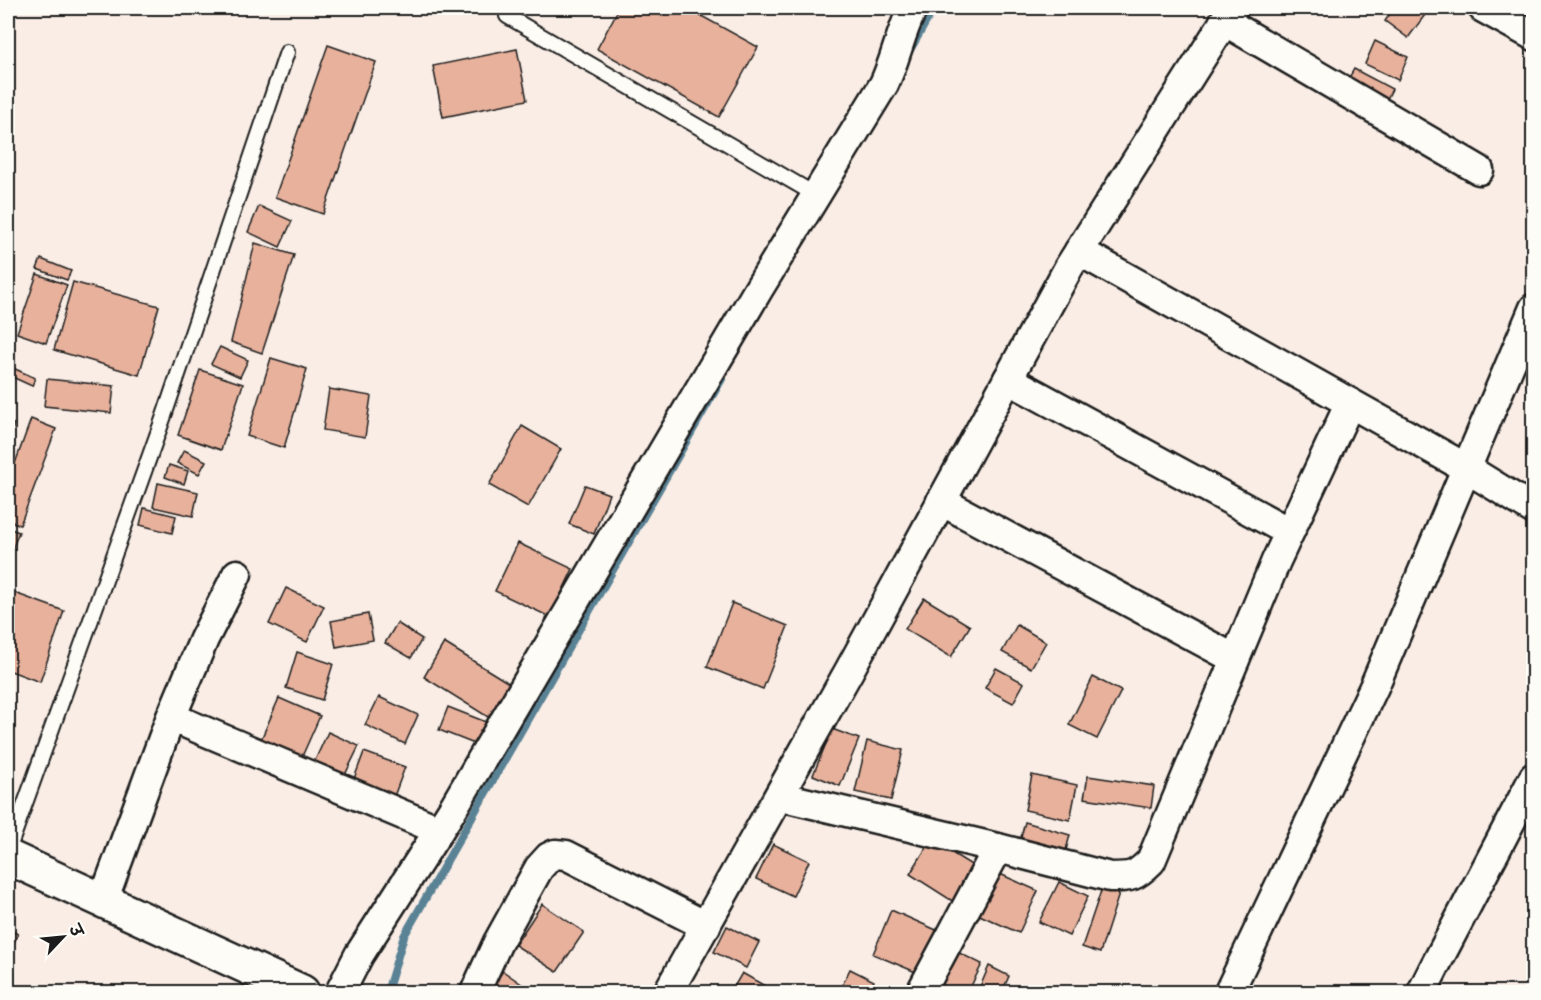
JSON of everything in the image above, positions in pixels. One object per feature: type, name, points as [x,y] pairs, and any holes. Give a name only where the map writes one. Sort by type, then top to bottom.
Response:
[{"type":"highway","points":[[8,857],[302,993]]},
{"type":"street","points":[[339,993],[359,955],[439,830],[752,300],[884,84],[890,72],[901,32],[913,8]]},
{"type":"street","points":[[1483,8],[1533,36]]},
{"type":"street","points":[[668,993],[1079,251],[1229,14],[1479,170]]},
{"type":"street","points":[[1079,251],[1466,468],[1533,510]]},
{"type":"street","points":[[1229,993],[1374,687],[1533,308]]},
{"type":"street","points":[[1008,379],[1289,532]]},
{"type":"street","points":[[779,796],[1110,877],[1128,877],[1139,874],[1151,861],[1289,532],[1350,403]]},
{"type":"street","points":[[941,501],[1235,659]]},
{"type":"street","points":[[103,901],[171,717],[204,639],[237,574]]},
{"type":"street","points":[[171,717],[439,830]]},
{"type":"street","points":[[1422,993],[1533,777]]},
{"type":"street","points":[[921,993],[998,848]]},
{"type":"street","points":[[475,993],[498,942],[539,868],[555,854],[566,855],[706,926]]},
{"type":"lane","points":[[507,16],[816,195]]},
{"type":"lane","points":[[8,851],[164,416],[287,52]]},
{"type":"building","points":[[619,8],[687,8],[758,47],[719,117],[597,49]]},
{"type":"building","points":[[1394,8],[1430,8],[1408,38],[1385,21]]},
{"type":"building","points":[[1507,8],[1531,8],[1527,16]]},
{"type":"building","points":[[1375,41],[1408,57],[1398,80],[1365,64]]},
{"type":"building","points":[[328,45],[376,62],[323,214],[275,197]]},
{"type":"building","points":[[517,49],[527,100],[443,117],[433,66]]},
{"type":"building","points":[[1354,69],[1392,89],[1384,105],[1345,85]]},
{"type":"building","points":[[259,206],[292,221],[280,247],[248,232]]},
{"type":"building","points":[[255,243],[294,255],[262,353],[231,342]]},
{"type":"building","points":[[41,259],[71,271],[67,280],[37,269]]},
{"type":"building","points":[[37,274],[67,285],[46,343],[17,333]]},
{"type":"building","points":[[73,282],[159,306],[139,375],[54,350]]},
{"type":"building","points":[[220,347],[248,360],[240,377],[211,364]]},
{"type":"building","points":[[271,358],[307,369],[284,448],[247,436]]},
{"type":"building","points":[[13,368],[35,378],[32,386],[10,376]]},
{"type":"building","points":[[200,370],[243,384],[221,450],[178,435]]},
{"type":"building","points":[[47,379],[114,386],[111,413],[44,406]]},
{"type":"building","points":[[329,389],[371,396],[365,437],[323,430]]},
{"type":"building","points":[[31,419],[56,429],[20,525],[8,520],[8,483]]},
{"type":"building","points":[[8,422],[14,424],[8,447]]},
{"type":"building","points":[[522,426],[561,449],[528,507],[489,485]]},
{"type":"building","points":[[184,450],[206,461],[199,474],[177,463]]},
{"type":"building","points":[[169,465],[188,471],[184,484],[165,477]]},
{"type":"building","points":[[158,483],[198,492],[193,516],[153,507]]},
{"type":"building","points":[[585,485],[609,494],[594,534],[569,524]]},
{"type":"building","points":[[144,508],[176,516],[172,533],[140,525]]},
{"type":"building","points":[[8,528],[19,532],[8,560]]},
{"type":"building","points":[[518,543],[573,569],[550,617],[495,591]]},
{"type":"building","points":[[286,588],[324,606],[307,642],[269,624]]},
{"type":"building","points":[[9,591],[64,611],[40,682],[8,670]]},
{"type":"building","points":[[924,598],[970,626],[951,657],[905,629]]},
{"type":"building","points":[[732,603],[788,626],[763,689],[707,667]]},
{"type":"building","points":[[368,614],[373,640],[336,647],[331,621]]},
{"type":"building","points":[[397,623],[422,639],[411,658],[385,643]]},
{"type":"building","points":[[1017,625],[1046,642],[1031,668],[1002,652]]},
{"type":"building","points":[[444,643],[517,688],[496,722],[424,677]]},
{"type":"building","points":[[297,652],[333,664],[322,700],[286,688]]},
{"type":"building","points":[[996,668],[1024,683],[1013,703],[985,688]]},
{"type":"building","points":[[1093,677],[1121,691],[1097,739],[1069,725]]},
{"type":"building","points":[[379,697],[418,715],[405,744],[365,725]]},
{"type":"building","points":[[279,698],[320,716],[300,761],[260,742]]},
{"type":"building","points":[[448,707],[486,722],[477,745],[439,730]]},
{"type":"building","points":[[832,729],[859,739],[840,786],[813,775]]},
{"type":"building","points":[[328,732],[359,746],[342,781],[312,767]]},
{"type":"building","points":[[867,741],[903,750],[891,800],[855,792]]},
{"type":"building","points":[[364,752],[405,767],[393,799],[352,784]]},
{"type":"building","points":[[1032,775],[1077,785],[1070,820],[1025,810]]},
{"type":"building","points":[[1088,776],[1154,786],[1151,808],[1084,798]]},
{"type":"building","points":[[1025,822],[1070,835],[1065,854],[1020,841]]},
{"type":"building","points":[[931,840],[978,869],[957,904],[910,874]]},
{"type":"building","points":[[773,844],[809,861],[793,896],[756,879]]},
{"type":"building","points":[[991,870],[1038,891],[1019,933],[973,912]]},
{"type":"building","points":[[1059,882],[1088,896],[1069,936],[1039,922]]},
{"type":"building","points":[[1102,888],[1119,894],[1100,953],[1082,947]]},
{"type":"building","points":[[542,904],[584,932],[557,972],[515,945]]},
{"type":"building","points":[[891,910],[943,933],[925,976],[873,954]]},
{"type":"building","points":[[727,926],[759,942],[746,968],[714,952]]},
{"type":"building","points":[[8,929],[18,934],[8,955]]},
{"type":"building","points":[[951,949],[982,964],[968,992],[950,992],[934,985]]},
{"type":"building","points":[[989,966],[1009,976],[1002,992],[990,992],[980,987]]},
{"type":"building","points":[[850,969],[874,981],[868,992],[839,992]]},
{"type":"building","points":[[503,971],[533,992],[488,992]]},
{"type":"building","points":[[742,973],[765,986],[761,992],[731,992]]},
{"type":"waterway","points":[[910,50],[934,8]]},
{"type":"waterway","points":[[387,992],[404,936],[722,379]]}]
